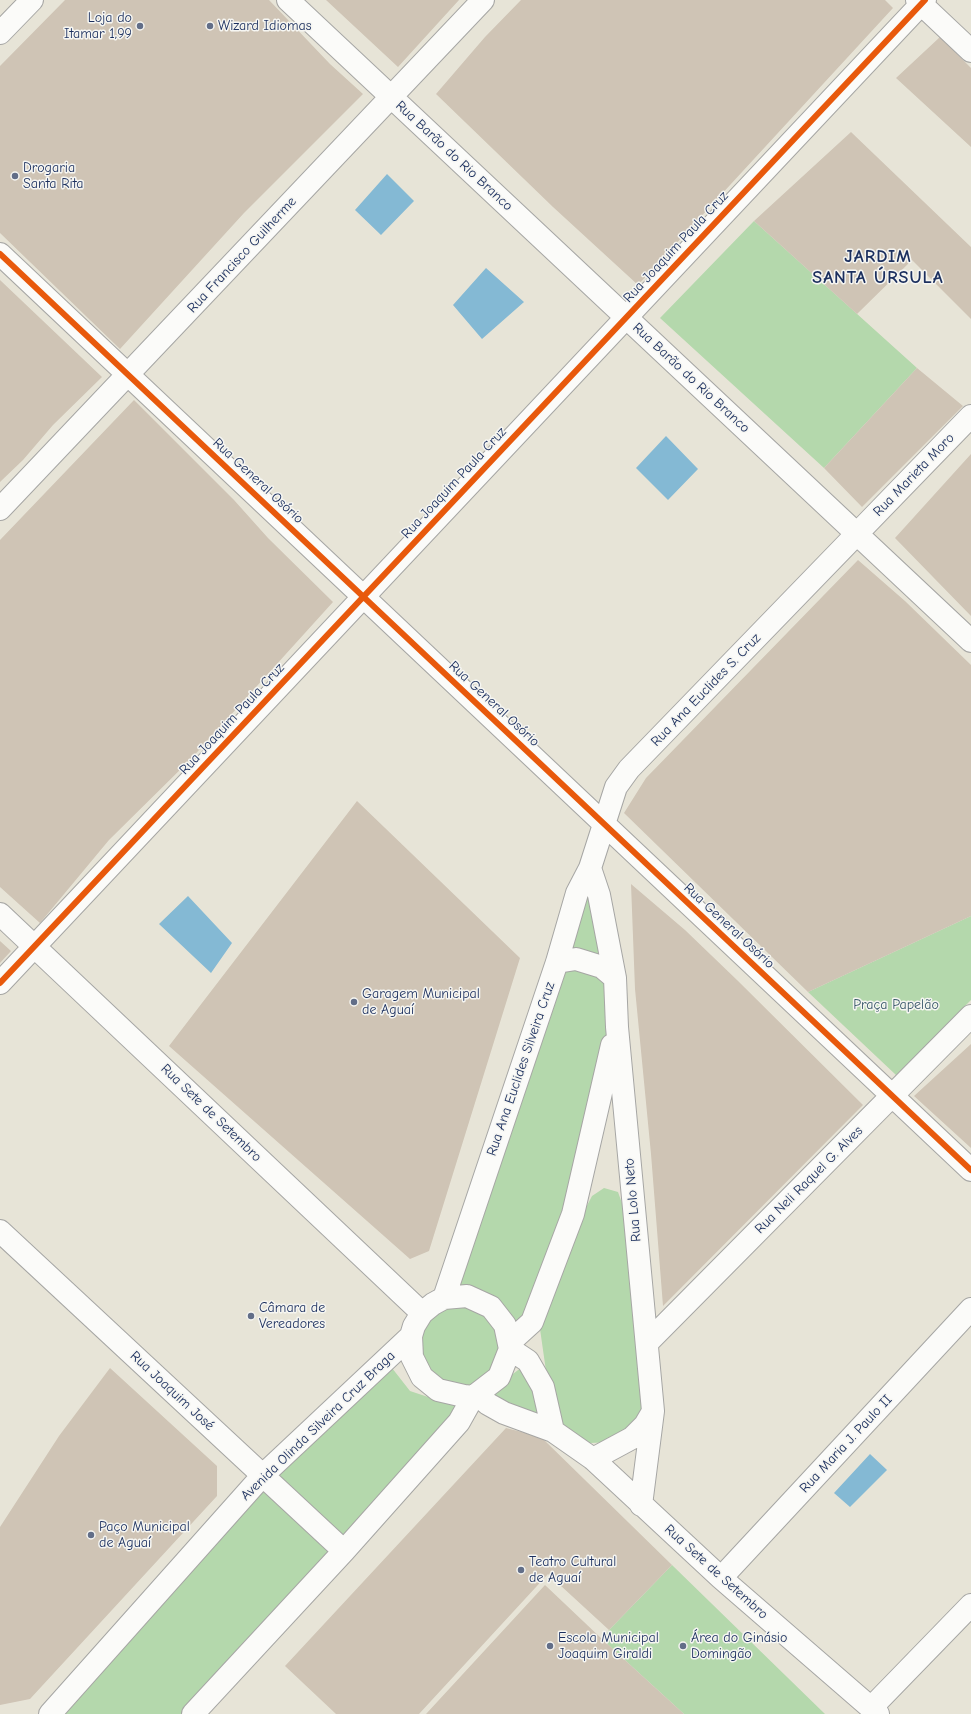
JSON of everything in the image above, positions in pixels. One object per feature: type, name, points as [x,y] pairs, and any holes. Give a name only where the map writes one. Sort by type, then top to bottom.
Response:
[{"type":"street","points":[[0,33],[32,0]]},
{"type":"street","name":"Rua Barão do Rio Branco","points":[[288,0],[971,641]]},
{"type":"street","name":"Rua Francisco Guilherme","points":[[0,509],[483,0]]},
{"type":"street","points":[[921,1],[971,51]]},
{"type":"street","name":"Rua Joaquim Paula Cruz","points":[[0,983],[921,1]]},
{"type":"street","name":"Rua General Osório","points":[[0,254],[971,1170]]},
{"type":"street","name":"Rua Marieta Moro","points":[[858,534],[971,416]]},
{"type":"street","name":"Rua Ana Euclides S. Cruz","points":[[590,868],[616,787],[629,769],[858,534]]},
{"type":"street","name":"Rua Lolo Neto","points":[[590,868],[599,896],[615,978],[617,1027],[653,1410],[641,1505]]},
{"type":"street","name":"Rua Ana Euclides Silveira Cruz","points":[[444,1298],[557,962],[577,894],[590,868]]},
{"type":"street","name":"Rua Sete de Setembro","points":[[0,914],[422,1314]]},
{"type":"street","points":[[557,962],[576,959],[602,967],[615,978]]},
{"type":"street","name":"Rua Neli Raquel G. Alves","points":[[647,1343],[971,1016]]},
{"type":"street","points":[[193,1714],[344,1551],[459,1422],[476,1396],[499,1377],[510,1346],[532,1322],[573,1214],[617,1027]]},
{"type":"street","name":"Rua Joaquim José","points":[[0,1231],[344,1551]]},
{"type":"street","points":[[476,1396],[464,1396],[438,1390],[422,1377],[412,1358],[411,1336],[414,1326],[422,1314],[433,1304],[444,1298],[467,1296],[491,1307],[505,1325],[510,1346],[528,1361],[543,1387],[553,1431]]},
{"type":"street","name":"Rua Maria J. Paulo II","points":[[721,1578],[971,1309]]},
{"type":"street","name":"Avenida Olinda Silveira Cruz Braga","points":[[50,1714],[263,1476],[411,1336]]},
{"type":"street","name":"Rua Sete de Setembro","points":[[476,1396],[504,1413],[553,1431],[593,1459],[721,1578],[874,1711]]},
{"type":"street","points":[[593,1459],[632,1438],[645,1425],[653,1410]]},
{"type":"street","points":[[874,1711],[971,1605]]},
{"type":"green space","points":[[754,221],[917,368],[824,468],[660,318]]},
{"type":"green space","points":[[590,868],[615,978],[557,962]]},
{"type":"green space","name":"Praça Papelão","points":[[971,916],[971,1000],[896,1075],[808,992]]},
{"type":"green space","points":[[564,965],[604,971],[613,1027],[567,1214],[521,1331],[451,1290]]},
{"type":"green space","points":[[604,1188],[618,1192],[629,1223],[643,1408],[635,1423],[612,1442],[590,1443],[560,1423],[548,1385],[540,1329],[578,1223],[592,1196]]},
{"type":"green space","points":[[446,1302],[488,1309],[505,1338],[495,1374],[458,1392],[424,1376],[417,1328]]},
{"type":"green space","points":[[526,1364],[544,1423],[489,1398],[505,1380]]},
{"type":"green space","points":[[392,1368],[410,1391],[461,1408],[187,1714],[58,1714],[267,1479]]},
{"type":"green space","name":"Área do Ginásio Domingão","points":[[672,1565],[825,1714],[684,1714],[603,1640],[609,1630]]},
{"type":"water","points":[[387,174],[414,201],[381,235],[355,210]]},
{"type":"water","points":[[486,268],[524,302],[482,339],[453,305]]},
{"type":"water","points":[[666,436],[698,469],[668,500],[636,468]]},
{"type":"water","points":[[188,896],[232,943],[211,973],[159,924]]},
{"type":"water","points":[[870,1454],[887,1470],[850,1507],[834,1493]]},
{"type":"building","points":[[65,0],[269,0],[330,64],[363,94],[244,213],[120,349],[0,233],[0,66]]},
{"type":"building","points":[[326,0],[459,0],[398,67]]},
{"type":"building","points":[[521,0],[885,0],[893,8],[638,285],[553,207],[436,94],[485,37]]},
{"type":"building","points":[[940,37],[971,68],[971,147],[896,78]]},
{"type":"building","points":[[851,132],[971,247],[971,319],[912,260],[857,314],[754,221]]},
{"type":"building","points":[[0,280],[102,377],[53,425],[23,460],[0,482]]},
{"type":"building","points":[[917,368],[963,406],[862,507],[824,468]]},
{"type":"building","points":[[134,400],[234,500],[268,538],[333,602],[190,760],[109,840],[40,923],[0,887],[0,540]]},
{"type":"building","points":[[971,454],[971,616],[895,538]]},
{"type":"building","points":[[858,560],[905,601],[971,665],[971,916],[808,992],[624,813],[646,778]]},
{"type":"building","name":"Garagem Municipal de Aguaí","points":[[357,801],[520,958],[429,1251],[410,1259],[169,1046]]},
{"type":"building","points":[[631,884],[685,930],[863,1105],[663,1306],[651,1154],[635,989]]},
{"type":"building","points":[[0,941],[11,951],[0,963]]},
{"type":"building","points":[[971,1044],[971,1148],[914,1096]]},
{"type":"building","name":"Paço Municipal de Aguaí","points":[[110,1368],[217,1466],[217,1496],[30,1699],[0,1705],[0,1527],[59,1436]]},
{"type":"building","name":"Teatro Cultural de Aguaí","points":[[506,1428],[541,1437],[672,1565],[609,1630],[548,1574],[419,1714],[336,1714],[285,1666]]},
{"type":"building","name":"Escola Municipal Joaquim Giraldi","points":[[545,1585],[603,1640],[684,1714],[426,1714]]},
{"type":"cycle path","points":[[0,983],[925,0]]},
{"type":"cycle path","points":[[0,254],[971,1170]]},
{"type":"place","name":"Loja do Itamar 1,99","points":[[140,26]]},
{"type":"place","name":"Wizard Idiomas","points":[[210,26]]},
{"type":"place","name":"Drogaria Santa Rita","points":[[15,176]]},
{"type":"place","name":"Garagem Municipal de Aguaí","points":[[354,1002]]},
{"type":"place","name":"Câmara de Vereadores","points":[[251,1316]]},
{"type":"place","name":"Paço Municipal de Aguaí","points":[[91,1535]]},
{"type":"place","name":"Teatro Cultural de Aguaí","points":[[521,1570]]},
{"type":"place","name":"Escola Municipal Joaquim Giraldi","points":[[550,1646]]},
{"type":"place","name":"Área do Ginásio Domingão","points":[[683,1646]]},
{"type":"district","name":"JARDIM SANTA ÚRSULA","points":[[878,267]]}]
